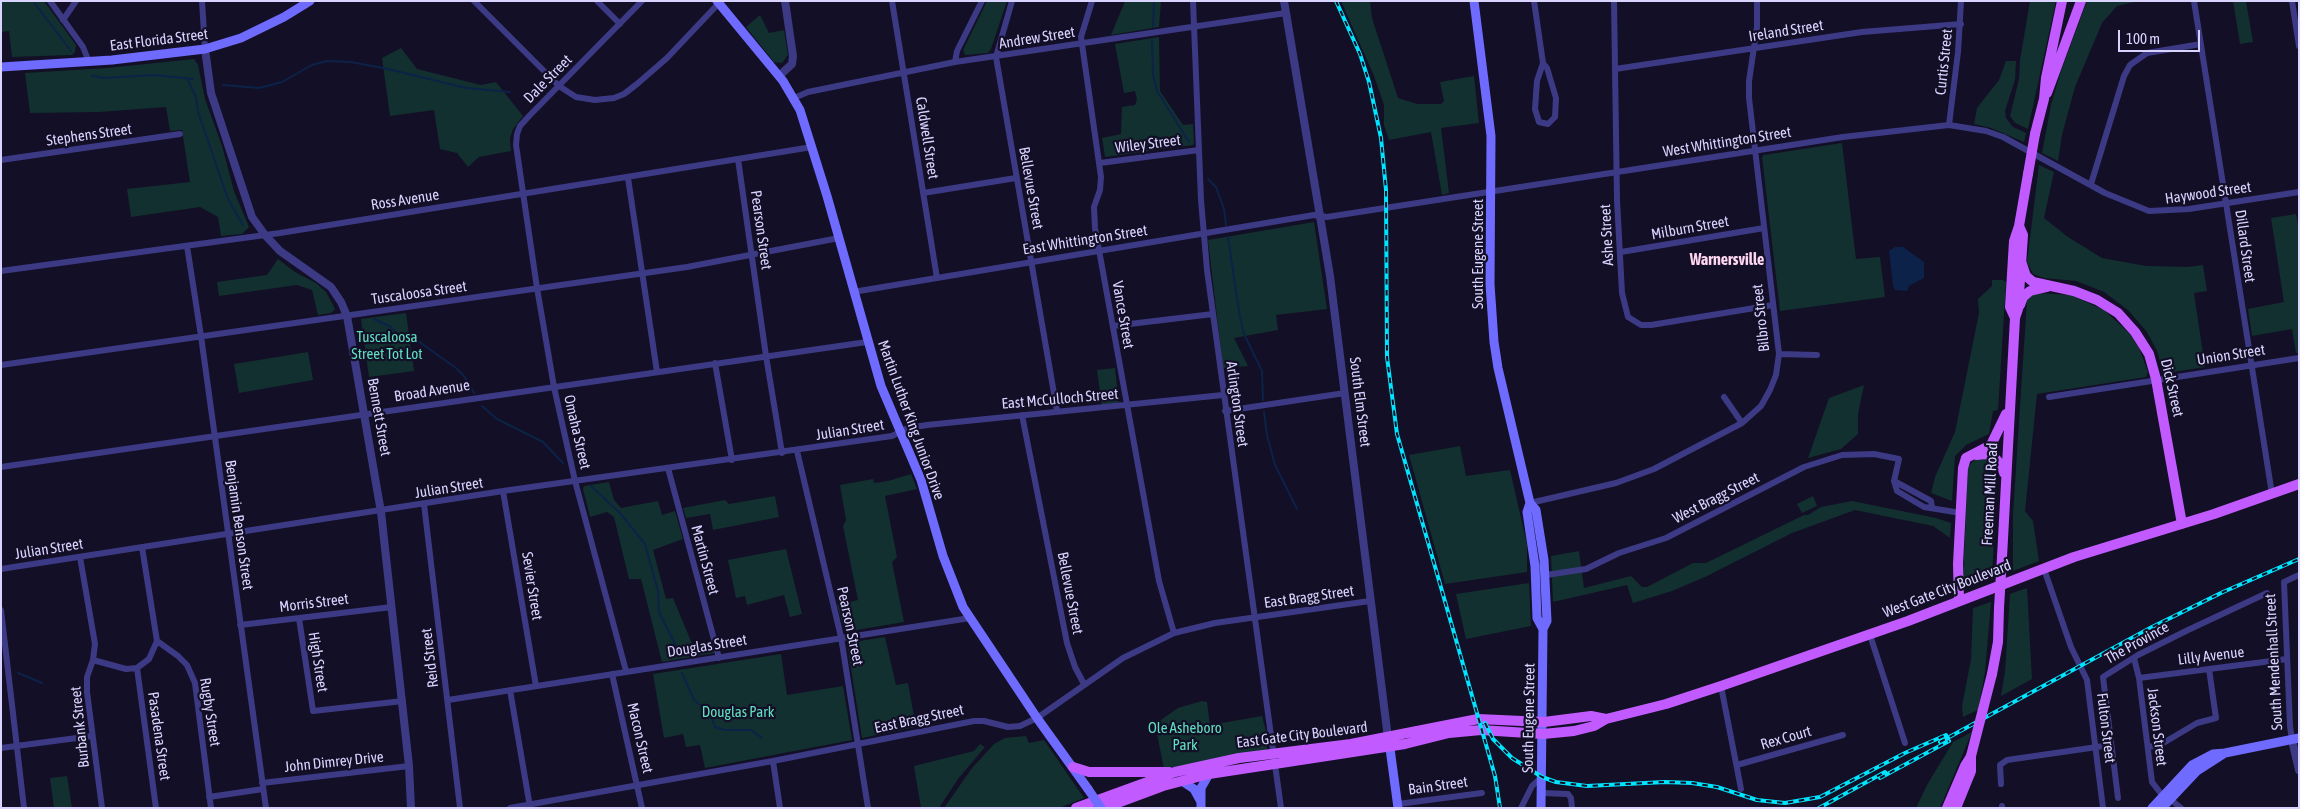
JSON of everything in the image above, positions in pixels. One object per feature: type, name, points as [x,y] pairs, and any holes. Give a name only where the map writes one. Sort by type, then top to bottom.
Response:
[{"type":"main road","name":"East Florida Street","points":[[1,67],[89,62],[205,49],[242,38],[284,17],[310,1]]},
{"type":"main road","name":"South Eugene Street","points":[[1474,1],[1489,117],[1492,192],[1490,284],[1494,342],[1498,368],[1530,503],[1536,510],[1546,575],[1541,808]]},
{"type":"main road","name":"Freeman Mill Road","points":[[2016,314],[2010,306],[2014,235],[2019,226],[2035,134],[2044,99],[2047,71],[2062,1]]},
{"type":"main road","name":"Martin Luther King Junior Drive","points":[[718,2],[779,76],[794,98],[812,147],[881,386],[925,492],[943,556],[970,618],[1037,718],[1103,808]]},
{"type":"main road","name":"Freeman Mill Road","points":[[2044,99],[2053,81],[2081,2]]},
{"type":"main road","name":"Freeman Mill Road","points":[[1956,808],[1971,770],[1971,757],[1998,642],[2009,406],[2021,261],[2022,235],[2019,226]]},
{"type":"main road","points":[[2021,261],[2026,276],[2032,282],[2048,287]]},
{"type":"main road","points":[[2016,314],[2023,297],[2030,291],[2048,287]]},
{"type":"main road","name":"Dick Street","points":[[2048,287],[2074,291],[2118,313],[2135,332],[2149,354],[2156,379],[2182,524]]},
{"type":"main road","points":[[1959,600],[1963,468],[1966,458],[1991,445],[2009,406]]},
{"type":"main road","points":[[1966,458],[1976,454],[1986,454],[1995,458],[2002,466],[2005,479]]},
{"type":"main road","name":"West Gate City Boulevard","points":[[1389,742],[1470,731],[1543,734],[1574,731],[1594,726],[1606,719],[1666,704],[1870,635],[1959,600],[2119,542],[2182,524],[2299,484]]},
{"type":"main road","name":"South Eugene Street","points":[[1530,503],[1527,512],[1535,566],[1537,618],[1544,629]]},
{"type":"main road","name":"West Gate City Boulevard","points":[[1389,742],[1478,719],[1544,722],[1591,716],[1606,719]]},
{"type":"main road","points":[[2152,808],[2166,797],[2192,765],[2213,754],[2295,739]]},
{"type":"main road","name":"East Gate City Boulevard","points":[[1076,808],[1175,772],[1220,761],[1274,758],[1389,742]]},
{"type":"main road","name":"South Elm Street","points":[[1389,742],[1398,806]]},
{"type":"main road","name":"Freeman Mill Road","points":[[1947,808],[1965,766],[1971,757]]},
{"type":"main road","name":"East Gate City Boulevard","points":[[1103,808],[1182,781],[1274,758]]},
{"type":"main road","points":[[1073,767],[1089,772],[1175,772]]},
{"type":"main road","points":[[1201,804],[1202,784],[1209,774]]},
{"type":"main road","points":[[1182,781],[1194,789],[1201,804]]},
{"type":"main road","points":[[2162,808],[2166,797]]},
{"type":"street","points":[[50,1],[83,47],[89,62]]},
{"type":"street","points":[[64,20],[76,1]]},
{"type":"street","points":[[202,1],[205,49]]},
{"type":"street","points":[[474,1],[559,86],[576,97],[586,100],[605,100],[624,94],[667,58],[718,2]]},
{"type":"street","points":[[598,1],[620,24]]},
{"type":"street","name":"Dale Street","points":[[524,194],[516,145],[517,134],[530,115],[642,1]]},
{"type":"street","points":[[779,76],[789,67],[793,60],[785,1]]},
{"type":"street","name":"Caldwell Street","points":[[892,1],[936,278]]},
{"type":"street","points":[[956,62],[957,51],[982,1]]},
{"type":"street","name":"Bellevue Street","points":[[1012,1],[996,56],[1057,411]]},
{"type":"street","name":"Vance Street","points":[[1092,1],[1081,37],[1081,44],[1100,163],[1100,190],[1094,214],[1126,405],[1159,581],[1174,633]]},
{"type":"street","name":"Arlington Street","points":[[1193,1],[1203,234],[1225,411],[1269,712],[1281,808]]},
{"type":"street","name":"South Elm Street","points":[[1284,1],[1321,216],[1389,742]]},
{"type":"street","points":[[1534,1],[1542,63],[1534,101],[1537,119],[1544,124],[1554,120],[1556,104],[1554,86],[1547,68],[1542,63]]},
{"type":"street","name":"Ashe Street","points":[[1614,1],[1616,173],[1625,311],[1628,317],[1641,325],[1772,304]]},
{"type":"street","name":"Bilbro Street","points":[[1530,503],[1616,483],[1654,469],[1742,423],[1761,406],[1770,390],[1776,375],[1779,354],[1749,98],[1758,1]]},
{"type":"street","name":"Curtis Street","points":[[1949,125],[1961,1]]},
{"type":"street","name":"Dillard Street","points":[[2194,1],[2272,494]]},
{"type":"street","points":[[2292,1],[2298,29],[2299,46]]},
{"type":"street","name":"Andrew Street","points":[[794,98],[808,92],[956,62],[1286,14]]},
{"type":"street","name":"Ireland Street","points":[[1615,69],[1862,32],[1960,24]]},
{"type":"street","points":[[2091,184],[2119,90],[2130,65],[2146,53],[2201,44]]},
{"type":"street","name":"Bennett Street","points":[[205,49],[208,78],[214,103],[228,138],[247,205],[265,235],[288,257],[325,281],[336,294],[347,316],[381,512],[409,766],[410,808]]},
{"type":"street","name":"West Whittington Street","points":[[1321,216],[1327,217],[1843,137],[1949,125],[1986,131],[2003,137],[2122,200]]},
{"type":"street","name":"Stephens Street","points":[[1,160],[180,134]]},
{"type":"street","name":"Ross Avenue","points":[[1,271],[265,235],[812,147]]},
{"type":"street","name":"Wiley Street","points":[[1100,163],[1199,150]]},
{"type":"street","name":"Pearson Street","points":[[738,159],[766,356],[782,452]]},
{"type":"street","points":[[628,178],[657,372]]},
{"type":"street","points":[[923,193],[1016,178]]},
{"type":"street","name":"Haywood Street","points":[[2122,200],[2149,211],[2159,212],[2299,192]]},
{"type":"street","name":"Omaha Street","points":[[524,194],[537,288],[554,387],[575,481],[626,671]]},
{"type":"street","name":"East Whittington Street","points":[[853,292],[1314,215],[1321,216]]},
{"type":"street","name":"Milburn Street","points":[[1621,252],[1764,228]]},
{"type":"street","name":"Tuscaloosa Street","points":[[1,365],[642,273],[752,256],[838,238]]},
{"type":"street","name":"Benjamin Benson Street","points":[[187,246],[202,336],[214,436],[266,808]]},
{"type":"street","points":[[1113,326],[1212,314]]},
{"type":"street","name":"Broad Avenue","points":[[1,467],[867,342]]},
{"type":"street","points":[[1779,354],[1817,355]]},
{"type":"street","name":"Union Street","points":[[2049,397],[2299,358]]},
{"type":"street","points":[[715,363],[732,460]]},
{"type":"street","points":[[1225,411],[1345,393]]},
{"type":"street","name":"East McCulloch Street","points":[[900,432],[908,428],[927,424],[1223,395]]},
{"type":"street","points":[[1724,397],[1742,423]]},
{"type":"street","name":"Bellevue Street","points":[[1022,415],[1067,643],[1074,668],[1084,684]]},
{"type":"street","name":"Julian Street","points":[[1,569],[381,512],[503,491],[796,451],[892,436],[900,432]]},
{"type":"street","name":"Pearson Street","points":[[796,451],[841,637],[868,808]]},
{"type":"street","name":"West Bragg Street","points":[[1546,575],[1586,569],[1619,553],[1666,538],[1814,462],[1842,455],[1867,453],[1899,459],[1894,481]]},
{"type":"street","name":"Martin Street","points":[[668,468],[719,658]]},
{"type":"street","points":[[1894,481],[1930,501],[1932,507]]},
{"type":"street","points":[[1894,481],[1897,491],[1924,507],[1961,513]]},
{"type":"street","name":"Sevier Street","points":[[503,491],[536,686]]},
{"type":"street","points":[[1913,500],[1916,493]]},
{"type":"street","name":"Reid Street","points":[[424,504],[460,808]]},
{"type":"street","points":[[94,660],[126,670],[137,668],[149,659],[157,641],[142,548]]},
{"type":"street","name":"Burbank Street","points":[[80,557],[95,644],[94,660],[87,677],[92,736],[102,808]]},
{"type":"street","name":"Fulton Street","points":[[2044,569],[2071,647],[2086,676],[2103,808]]},
{"type":"street","name":"South Mendenhall Street","points":[[2299,575],[2284,582],[2287,660],[2299,770]]},
{"type":"street","name":"The Province","points":[[2118,798],[2102,678],[2134,658],[2267,593]]},
{"type":"street","name":"East Bragg Street","points":[[510,808],[530,806],[773,761],[974,721],[984,721],[1008,727],[1020,726],[1037,718],[1122,658],[1174,633],[1215,623],[1370,601]]},
{"type":"street","name":"Morris Street","points":[[240,625],[392,607]]},
{"type":"street","points":[[1,610],[24,808]]},
{"type":"street","name":"High Street","points":[[299,618],[313,711],[402,701]]},
{"type":"street","name":"Douglas Street","points":[[448,700],[970,618]]},
{"type":"street","points":[[1870,635],[1905,743]]},
{"type":"street","name":"Rugby Street","points":[[157,641],[178,656],[192,674],[210,808]]},
{"type":"street","name":"Jackson Street","points":[[2134,658],[2152,782],[2166,797]]},
{"type":"street","name":"Lilly Avenue","points":[[2138,678],[2287,660]]},
{"type":"street","name":"Pasadena Street","points":[[137,668],[156,808]]},
{"type":"street","points":[[2148,747],[2160,745],[2191,726],[2216,718],[2209,669]]},
{"type":"street","name":"Macon Street","points":[[612,674],[642,808]]},
{"type":"street","points":[[1721,686],[1741,789]]},
{"type":"street","points":[[510,690],[530,806]]},
{"type":"street","name":"Rex Court","points":[[1737,765],[1843,735]]},
{"type":"street","points":[[1,748],[92,736]]},
{"type":"street","points":[[2001,784],[2000,766],[2008,760],[2111,745]]},
{"type":"street","points":[[773,761],[780,808]]},
{"type":"street","name":"John Dimrey Drive","points":[[210,797],[263,786],[409,766]]},
{"type":"street","points":[[1521,808],[1532,786],[1542,777]]},
{"type":"street","name":"Bain Street","points":[[1398,806],[1482,793]]},
{"type":"street","points":[[1542,793],[1568,794],[1571,798],[1572,808]]},
{"type":"street","points":[[2166,797],[2181,808]]},
{"type":"green space","points":[[1,1],[44,1],[76,45],[75,52],[72,55],[12,57],[9,31],[1,32]]},
{"type":"green space","points":[[987,1],[1007,1],[991,49],[988,53],[965,55],[963,50]]},
{"type":"green space","points":[[1125,1],[1161,1],[1159,27],[1111,35]]},
{"type":"green space","points":[[1341,1],[1370,1],[1372,18],[1398,98],[1417,104],[1441,104],[1444,101],[1440,82],[1474,76],[1479,123],[1441,128],[1449,193],[1442,195],[1431,132],[1389,140],[1384,125],[1384,105],[1374,76]]},
{"type":"green space","points":[[2030,1],[2056,1],[2028,129],[2015,123],[2010,116],[2019,79],[2020,60]]},
{"type":"green space","points":[[2087,1],[2139,1],[2117,6],[2102,23],[2075,87],[2062,135],[2058,161],[2042,153],[2051,105],[2061,71]]},
{"type":"green space","points":[[2233,1],[2246,1],[2253,42],[2240,44]]},
{"type":"green space","points":[[760,15],[769,33],[784,30],[788,55],[782,63],[774,62],[746,27]]},
{"type":"green space","points":[[1159,37],[1160,91],[1183,125],[1193,124],[1194,143],[1193,145],[1105,157],[1102,138],[1121,134],[1122,107],[1135,105],[1137,99],[1135,91],[1124,93],[1115,44]]},
{"type":"green space","points":[[401,48],[417,69],[481,85],[496,82],[523,116],[513,129],[510,138],[511,151],[479,157],[468,167],[457,153],[440,149],[434,110],[390,116],[382,58]]},
{"type":"green space","points":[[194,59],[198,65],[205,99],[222,146],[234,191],[249,227],[242,234],[221,236],[218,217],[200,207],[131,217],[127,189],[190,182],[182,130],[170,131],[166,107],[99,112],[30,113],[25,73],[107,68]]},
{"type":"green space","points":[[2006,61],[2016,61],[2015,80],[2005,111],[2006,118],[2013,127],[2026,133],[2024,142],[1991,128],[1974,124],[1977,108],[1999,80]]},
{"type":"green space","points":[[1842,143],[1856,259],[1880,257],[1885,297],[1780,311],[1762,157],[1764,155]]},
{"type":"green space","points":[[2039,165],[2054,172],[2044,218],[2068,237],[2102,258],[2146,266],[2188,267],[2203,265],[2207,291],[2194,293],[2205,367],[2166,373],[2162,371],[2158,353],[2147,332],[2128,310],[2104,292],[2076,281],[2044,278],[2033,274],[2027,262]]},
{"type":"green space","points":[[2296,214],[2299,229],[2299,353],[2296,353],[2292,329],[2252,336],[2248,309],[2284,302],[2271,218]]},
{"type":"green space","points":[[1314,222],[1327,309],[1276,315],[1278,330],[1234,338],[1248,366],[1223,368],[1208,240]]},
{"type":"green space","points":[[278,259],[295,272],[316,283],[326,292],[335,309],[331,313],[318,315],[312,290],[297,285],[219,296],[217,282],[267,275]]},
{"type":"green space","points":[[1992,280],[2003,280],[2006,282],[1998,410],[1993,411],[1989,434],[1966,445],[1955,456],[1952,501],[1931,493],[1935,477],[1955,432],[1979,313],[1978,299],[1992,286]]},
{"type":"green space","points":[[2037,293],[2071,295],[2104,310],[2129,333],[2139,348],[2148,372],[2146,377],[2037,394],[2025,511],[2033,521],[2039,561],[2013,571],[2013,514],[2027,300],[2030,295]]},
{"type":"green space","name":"Tuscaloosa Street Tot Lot","points":[[406,313],[414,371],[369,377],[361,319]]},
{"type":"green space","points":[[308,352],[313,380],[239,393],[234,364]]},
{"type":"green space","points":[[1115,368],[1119,405],[1102,407],[1097,370]]},
{"type":"green space","points":[[1864,385],[1858,414],[1858,434],[1841,449],[1808,458],[1829,398]]},
{"type":"green space","points":[[1460,446],[1466,476],[1510,470],[1527,544],[1527,572],[1445,584],[1409,455]]},
{"type":"green space","points":[[1986,458],[1995,466],[1997,474],[1992,578],[1969,587],[1964,583],[1963,578],[1968,467],[1975,459]]},
{"type":"green space","points":[[911,474],[917,489],[885,496],[897,557],[892,562],[904,622],[845,632],[837,605],[858,600],[843,526],[846,520],[840,485],[873,479],[874,483],[888,481]]},
{"type":"green space","points":[[609,482],[614,500],[621,508],[658,501],[662,515],[675,511],[683,539],[653,550],[666,599],[673,598],[693,646],[712,643],[715,653],[662,662],[641,579],[629,579],[614,517],[607,512],[590,517],[583,489],[584,486]]},
{"type":"green space","points":[[775,496],[779,517],[713,530],[710,514],[686,518],[683,508],[725,500],[729,504]]},
{"type":"green space","points":[[1813,496],[1817,506],[1802,513],[1797,504]]},
{"type":"green space","points":[[1852,501],[1936,518],[1951,523],[1950,538],[1933,526],[1855,510],[1792,533],[1705,577],[1672,591],[1633,603],[1627,585],[1553,602],[1551,556],[1579,551],[1584,588],[1631,576],[1642,587],[1647,587],[1693,563],[1706,563],[1804,515],[1808,515],[1821,507]]},
{"type":"green space","points":[[786,549],[802,614],[790,617],[784,595],[747,605],[745,596],[736,598],[728,560]]},
{"type":"green space","points":[[1529,583],[1531,626],[1466,639],[1456,594]]},
{"type":"green space","points":[[2027,588],[2032,679],[2001,696],[2005,672],[2010,594]]},
{"type":"green space","points":[[1991,602],[1985,672],[1978,710],[1963,717],[1962,706],[1971,659],[1973,608]]},
{"type":"green space","points":[[885,637],[896,685],[908,683],[916,727],[862,738],[847,643]]},
{"type":"green space","name":"Douglas Park","points":[[781,654],[787,695],[843,686],[852,740],[705,768],[700,745],[686,747],[683,734],[664,738],[653,674]]},
{"type":"green space","name":"Ole Asheboro Park","points":[[1202,701],[1207,702],[1210,725],[1262,716],[1267,735],[1267,749],[1164,769],[1155,724],[1178,708]]},
{"type":"green space","points":[[1972,732],[1940,808],[1916,808],[1927,785],[1953,742]]},
{"type":"green space","points":[[1026,736],[1029,743],[1044,740],[1084,798],[1059,808],[944,808],[972,768],[994,744],[1005,738]]},
{"type":"green space","points":[[980,744],[985,747],[958,779],[939,808],[921,808],[914,766],[974,751]]},
{"type":"green space","points":[[67,776],[72,808],[54,808],[50,778]]},
{"type":"water","points":[[1895,247],[1903,247],[1924,262],[1924,278],[1909,286],[1907,291],[1895,290],[1893,286],[1889,251]]},
{"type":"waterway","points":[[33,1],[71,51]]},
{"type":"waterway","points":[[1153,27],[1154,1]]},
{"type":"waterway","points":[[1152,40],[1153,75],[1157,91],[1189,142]]},
{"type":"waterway","points":[[223,85],[259,88],[282,82],[312,65],[327,61],[351,62],[388,69],[466,88],[510,92]]},
{"type":"waterway","points":[[92,76],[104,78],[153,75],[193,79]]},
{"type":"waterway","points":[[187,78],[196,97],[198,112],[228,199],[243,225]]},
{"type":"waterway","points":[[1208,179],[1216,187],[1224,209],[1226,225]]},
{"type":"waterway","points":[[1228,237],[1240,318],[1244,334],[1262,371],[1263,400]]},
{"type":"waterway","points":[[374,319],[391,327],[402,339],[409,342],[418,341],[456,368],[464,376],[474,393]]},
{"type":"waterway","points":[[482,406],[497,419],[543,442],[563,463]]},
{"type":"waterway","points":[[1264,412],[1267,435],[1275,465],[1297,509]]},
{"type":"waterway","points":[[591,486],[620,513],[645,544],[658,591],[659,612],[681,656]]},
{"type":"waterway","points":[[18,673],[42,683]]},
{"type":"waterway","points":[[682,673],[694,700],[709,712],[715,727],[724,730],[751,730],[762,738]]},
{"type":"railway","points":[[1336,1],[1360,54],[1369,82],[1381,138],[1386,190],[1387,357],[1397,434],[1495,776],[1500,808]]},
{"type":"railway","points":[[1940,742],[2152,627],[2223,592],[2299,559]]},
{"type":"railway","points":[[1485,723],[1493,739],[1512,758],[1542,777],[1556,782],[1587,786],[1665,782],[1692,783],[1717,787],[1757,800],[1785,803],[1820,797],[1905,753],[1946,735]]},
{"type":"railway","points":[[1880,778],[1949,741]]},
{"type":"railway","points":[[1819,808],[1885,772]]},
{"type":"district","name":"Warnersville","points":[[1727,260]]}]
